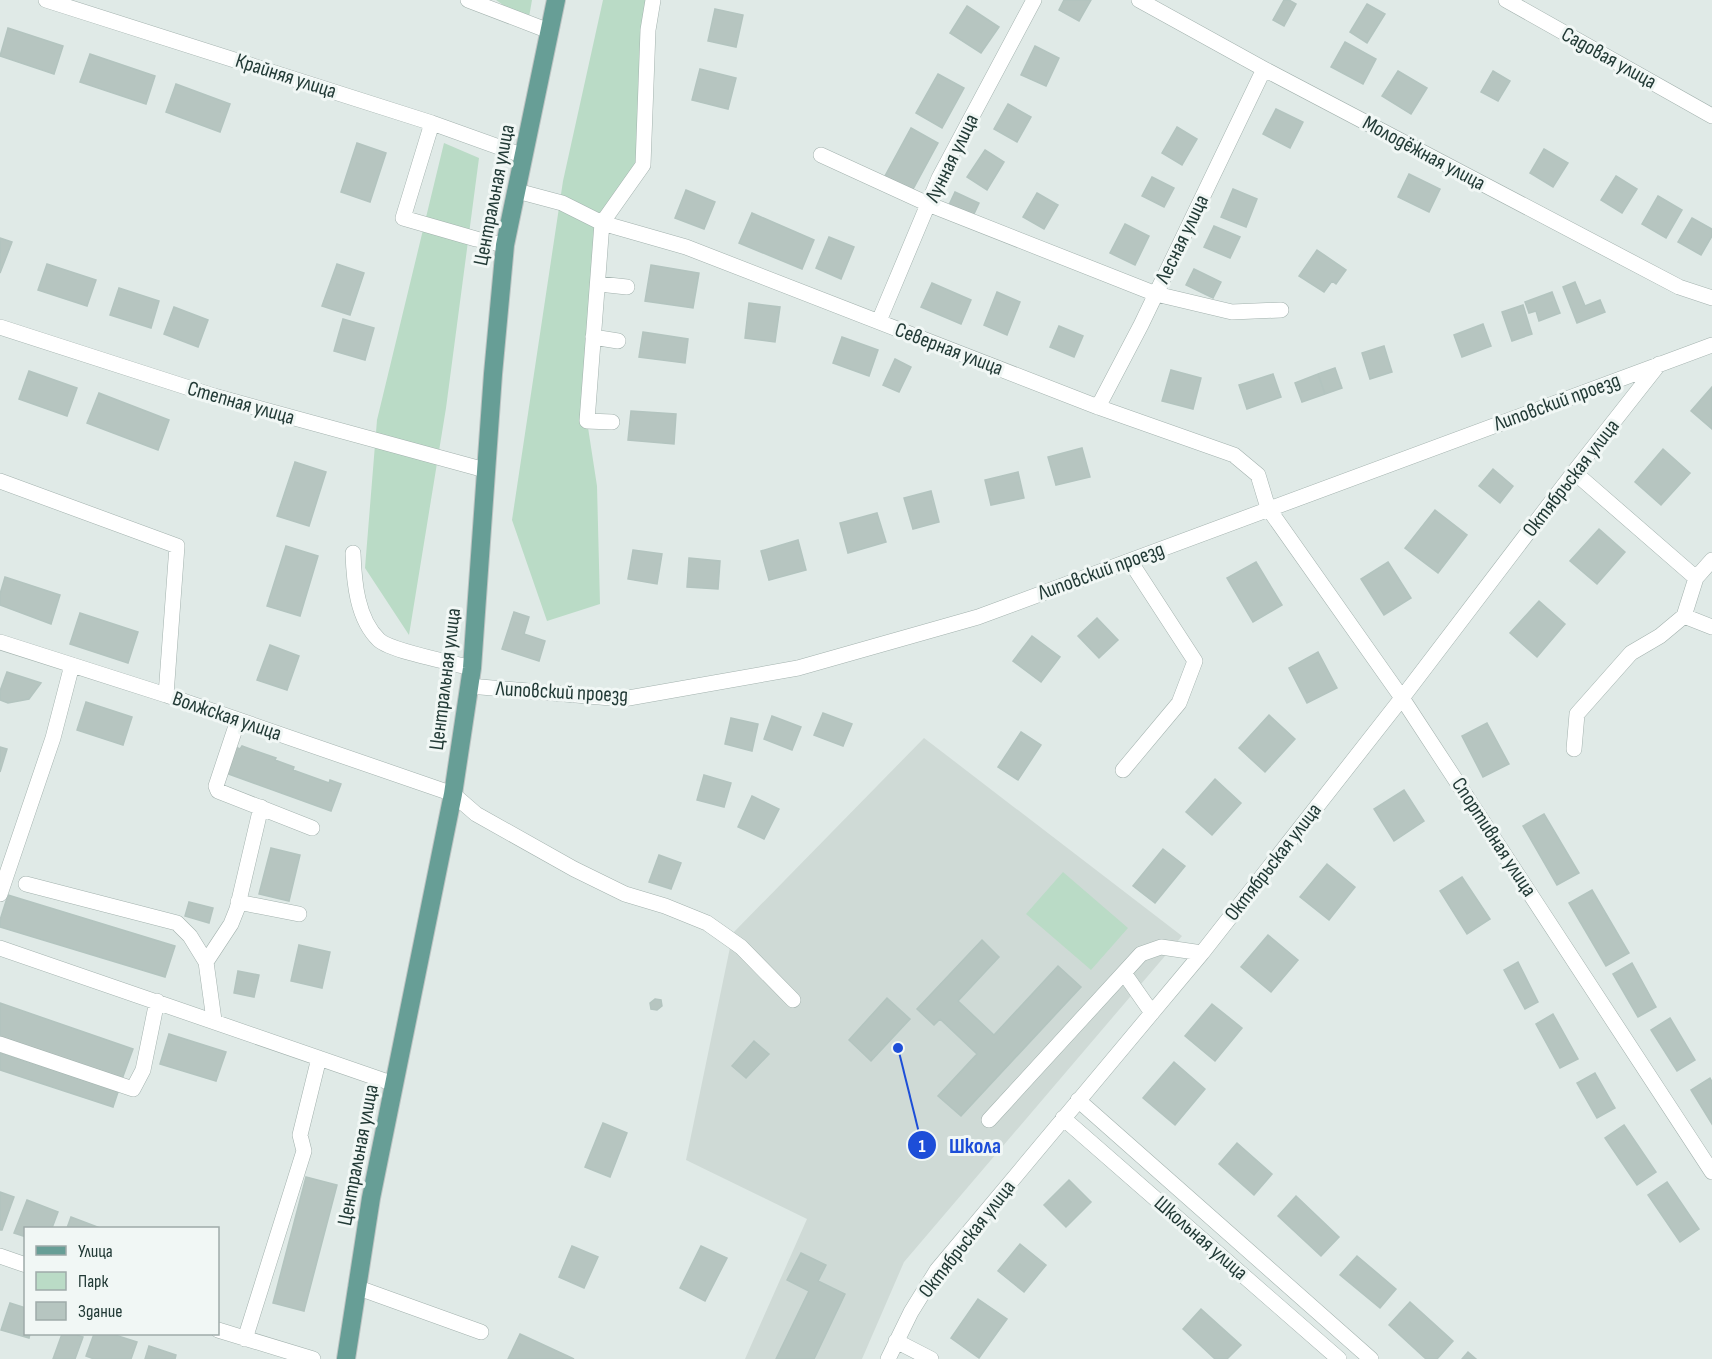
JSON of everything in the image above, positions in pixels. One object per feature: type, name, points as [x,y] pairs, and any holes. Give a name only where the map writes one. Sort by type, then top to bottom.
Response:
[{"type":"main road","name":"Центральная улица","points":[[346,1359],[371,1198],[453,794],[472,668],[485,470],[505,245],[556,0]]},
{"type":"street","name":"Крайняя улица","points":[[46,0],[432,123],[524,156]]},
{"type":"street","points":[[468,0],[549,31]]},
{"type":"street","points":[[612,422],[587,421],[602,223],[642,165],[648,30],[653,0]]},
{"type":"street","name":"Лунная улица","points":[[879,321],[939,178],[1034,0]]},
{"type":"street","name":"Молодёжная улица","points":[[1139,0],[1264,69],[1679,287],[1712,298]]},
{"type":"street","name":"Садовая улица","points":[[1506,0],[1712,116]]},
{"type":"street","name":"Лесная улица","points":[[1098,407],[1156,294],[1264,69]]},
{"type":"street","points":[[432,123],[403,218],[505,245]]},
{"type":"street","points":[[821,155],[928,204],[1156,294],[1232,312],[1281,310]]},
{"type":"street","name":"Северная улица","points":[[517,191],[562,203],[602,223],[686,247],[760,278],[879,321],[1098,407],[1234,455],[1258,476],[1268,508]]},
{"type":"street","points":[[599,284],[627,287]]},
{"type":"street","name":"Степная улица","points":[[0,327],[214,396],[485,470]]},
{"type":"street","points":[[593,337],[618,341]]},
{"type":"street","name":"Липовский проезд","points":[[469,686],[623,699],[798,668],[978,617],[1712,345]]},
{"type":"street","name":"Октябрьская улица","points":[[888,1359],[937,1270],[1202,953],[1659,364]]},
{"type":"street","points":[[1574,472],[1696,578]]},
{"type":"street","points":[[0,481],[177,546],[166,695]]},
{"type":"street","name":"Спортивная улица","points":[[1268,508],[1402,698],[1712,1172]]},
{"type":"street","points":[[353,553],[354,578],[363,616],[380,641],[411,653],[472,668]]},
{"type":"street","points":[[1574,749],[1577,714],[1631,653],[1660,636],[1684,616],[1696,578],[1712,560]]},
{"type":"street","points":[[1123,770],[1179,703],[1195,661],[1130,561]]},
{"type":"street","points":[[1684,616],[1712,627]]},
{"type":"street","name":"Волжская улица","points":[[0,643],[166,695],[453,794]]},
{"type":"street","points":[[0,894],[54,738],[72,665]]},
{"type":"street","points":[[238,720],[216,786],[218,791],[312,828]]},
{"type":"street","points":[[453,794],[476,814],[574,869],[625,894],[665,906],[708,923],[741,947],[793,1000]]},
{"type":"street","points":[[206,962],[231,924],[261,807]]},
{"type":"street","points":[[26,884],[177,923],[190,936],[206,962],[214,1020]]},
{"type":"street","points":[[238,902],[298,914]]},
{"type":"street","points":[[989,1120],[1141,954],[1161,947],[1202,953]]},
{"type":"street","points":[[0,948],[394,1084]]},
{"type":"street","points":[[1124,974],[1152,1013]]},
{"type":"street","points":[[0,1044],[133,1089],[143,1070],[157,1001]]},
{"type":"street","points":[[245,1339],[304,1151],[300,1135],[319,1058]]},
{"type":"street","points":[[1078,1100],[1371,1359]]},
{"type":"street","name":"Школьная улица","points":[[1063,1118],[1339,1359]]},
{"type":"street","points":[[0,1256],[24,1264]]},
{"type":"street","points":[[356,1287],[481,1332]]},
{"type":"street","points":[[219,1330],[313,1359]]},
{"type":"street","points":[[896,1341],[931,1359]]},
{"type":"shaded area","points":[[924,738],[1182,936],[904,1262],[862,1359],[745,1359],[807,1219],[686,1160],[733,933]]},
{"type":"green space","points":[[496,0],[532,0],[528,23]]},
{"type":"green space","points":[[603,0],[652,0],[643,165],[602,223],[587,421],[597,486],[600,604],[547,621],[512,520],[563,181]]},
{"type":"green space","points":[[444,143],[479,158],[446,408],[409,635],[365,568],[377,420]]},
{"type":"green space","points":[[1063,872],[1128,928],[1091,970],[1026,914]]},
{"type":"building","points":[[1064,0],[1091,0],[1079,21],[1059,10]]},
{"type":"building","points":[[1284,0],[1296,4],[1284,26],[1273,20]]},
{"type":"building","points":[[1367,4],[1385,14],[1367,43],[1350,32]]},
{"type":"building","points":[[967,6],[999,27],[981,53],[950,33]]},
{"type":"building","points":[[715,9],[743,15],[736,47],[708,41]]},
{"type":"building","points":[[8,28],[63,46],[54,74],[0,56]]},
{"type":"building","points":[[1345,42],[1376,59],[1363,84],[1331,67]]},
{"type":"building","points":[[1035,46],[1059,58],[1046,86],[1021,75]]},
{"type":"building","points":[[90,54],[155,76],[146,104],[80,82]]},
{"type":"building","points":[[700,69],[736,78],[728,109],[692,100]]},
{"type":"building","points":[[1398,71],[1427,88],[1411,114],[1382,96]]},
{"type":"building","points":[[1493,71],[1510,81],[1498,101],[1481,92]]},
{"type":"building","points":[[938,74],[964,88],[942,128],[916,113]]},
{"type":"building","points":[[176,84],[230,104],[220,132],[166,112]]},
{"type":"building","points":[[1008,104],[1031,117],[1017,142],[994,129]]},
{"type":"building","points":[[1276,109],[1303,122],[1290,148],[1263,134]]},
{"type":"building","points":[[1177,127],[1197,139],[1182,165],[1162,153]]},
{"type":"building","points":[[911,128],[938,143],[912,191],[885,176]]},
{"type":"building","points":[[357,143],[386,153],[370,202],[341,192]]},
{"type":"building","points":[[1544,149],[1568,163],[1553,187],[1530,173]]},
{"type":"building","points":[[985,150],[1004,162],[987,190],[967,177]]},
{"type":"building","points":[[1409,174],[1440,189],[1429,212],[1398,197]]},
{"type":"building","points":[[1616,176],[1637,189],[1622,213],[1601,200]]},
{"type":"building","points":[[1152,177],[1174,188],[1164,207],[1142,196]]},
{"type":"building","points":[[1233,189],[1257,199],[1246,227],[1221,217]]},
{"type":"building","points":[[686,190],[715,202],[704,229],[675,218]]},
{"type":"building","points":[[955,192],[979,203],[973,216],[949,205]]},
{"type":"building","points":[[1037,193],[1058,205],[1044,229],[1023,217]]},
{"type":"building","points":[[1658,196],[1682,210],[1666,238],[1642,224]]},
{"type":"building","points":[[752,213],[814,240],[802,269],[739,243]]},
{"type":"building","points":[[1692,218],[1712,229],[1712,236],[1701,255],[1678,242]]},
{"type":"building","points":[[1125,224],[1149,236],[1135,265],[1110,253]]},
{"type":"building","points":[[1214,226],[1240,237],[1230,258],[1204,247]]},
{"type":"building","points":[[829,237],[854,247],[841,279],[816,268]]},
{"type":"building","points":[[0,238],[12,242],[0,273]]},
{"type":"building","points":[[1317,250],[1346,270],[1336,284],[1332,281],[1324,292],[1299,276]]},
{"type":"building","points":[[47,264],[96,280],[87,306],[38,290]]},
{"type":"building","points":[[337,264],[364,273],[350,315],[322,306]]},
{"type":"building","points":[[651,265],[699,273],[693,308],[645,301]]},
{"type":"building","points":[[1194,269],[1221,282],[1213,298],[1186,285]]},
{"type":"building","points":[[1575,282],[1585,306],[1600,300],[1605,312],[1577,323],[1563,287]]},
{"type":"building","points":[[932,283],[971,300],[961,324],[921,307]]},
{"type":"building","points":[[119,288],[159,301],[151,328],[110,315]]},
{"type":"building","points":[[997,292],[1020,302],[1007,335],[984,325]]},
{"type":"building","points":[[1552,292],[1560,313],[1539,321],[1536,311],[1529,313],[1525,302]]},
{"type":"building","points":[[749,303],[780,307],[775,342],[745,338]]},
{"type":"building","points":[[1523,305],[1532,334],[1512,341],[1502,312]]},
{"type":"building","points":[[174,307],[208,320],[198,347],[164,334]]},
{"type":"building","points":[[343,319],[374,328],[365,360],[334,351]]},
{"type":"building","points":[[1483,324],[1491,346],[1462,357],[1454,335]]},
{"type":"building","points":[[1059,326],[1083,336],[1074,357],[1050,347]]},
{"type":"building","points":[[643,332],[688,339],[685,363],[639,357]]},
{"type":"building","points":[[842,337],[878,350],[869,376],[833,363]]},
{"type":"building","points":[[1384,346],[1392,372],[1370,379],[1362,353]]},
{"type":"building","points":[[895,359],[911,367],[899,392],[883,385]]},
{"type":"building","points":[[1335,368],[1342,388],[1325,394],[1318,374]]},
{"type":"building","points":[[1171,370],[1201,378],[1193,409],[1162,401]]},
{"type":"building","points":[[29,371],[77,388],[67,416],[19,399]]},
{"type":"building","points":[[1273,374],[1281,397],[1247,409],[1239,385]]},
{"type":"building","points":[[1318,374],[1325,394],[1302,402],[1295,383]]},
{"type":"building","points":[[1712,387],[1712,429],[1691,411]]},
{"type":"building","points":[[99,393],[169,420],[158,450],[87,423]]},
{"type":"building","points":[[631,411],[676,414],[674,444],[628,440]]},
{"type":"building","points":[[1082,448],[1090,477],[1056,485],[1048,457]]},
{"type":"building","points":[[1663,449],[1690,473],[1661,505],[1635,482]]},
{"type":"building","points":[[295,462],[326,472],[309,526],[277,516]]},
{"type":"building","points":[[1493,469],[1513,486],[1500,503],[1479,486]]},
{"type":"building","points":[[1018,472],[1024,498],[991,505],[985,480]]},
{"type":"building","points":[[931,491],[939,522],[913,529],[904,498]]},
{"type":"building","points":[[1435,510],[1467,535],[1438,573],[1405,548]]},
{"type":"building","points":[[877,513],[886,542],[848,553],[840,523]]},
{"type":"building","points":[[1599,529],[1625,552],[1597,584],[1570,561]]},
{"type":"building","points":[[798,540],[806,570],[769,580],[761,551]]},
{"type":"building","points":[[286,546],[318,556],[300,616],[267,606]]},
{"type":"building","points":[[633,550],[662,554],[657,584],[628,579]]},
{"type":"building","points":[[689,558],[720,561],[718,589],[687,587]]},
{"type":"building","points":[[1256,562],[1282,605],[1253,622],[1227,578]]},
{"type":"building","points":[[1388,562],[1411,598],[1384,615],[1361,579]]},
{"type":"building","points":[[5,577],[60,595],[51,624],[0,605],[0,594]]},
{"type":"building","points":[[1539,601],[1565,624],[1537,657],[1510,633]]},
{"type":"building","points":[[514,612],[529,617],[524,634],[545,641],[539,661],[502,649]]},
{"type":"building","points":[[80,613],[138,632],[128,663],[70,644]]},
{"type":"building","points":[[1097,618],[1118,640],[1099,658],[1078,636]]},
{"type":"building","points":[[1032,636],[1060,657],[1041,682],[1013,661]]},
{"type":"building","points":[[270,645],[299,656],[287,690],[257,680]]},
{"type":"building","points":[[1318,652],[1337,688],[1307,703],[1289,668]]},
{"type":"building","points":[[7,672],[41,683],[29,699],[8,703],[0,700],[0,691]]},
{"type":"building","points":[[86,702],[132,717],[123,745],[77,730]]},
{"type":"building","points":[[823,713],[852,724],[843,746],[814,735]]},
{"type":"building","points":[[1269,715],[1295,739],[1265,772],[1239,748]]},
{"type":"building","points":[[772,716],[801,727],[792,750],[764,739]]},
{"type":"building","points":[[731,718],[758,724],[752,751],[725,744]]},
{"type":"building","points":[[1487,723],[1509,764],[1483,777],[1462,736]]},
{"type":"building","points":[[1021,732],[1041,745],[1018,780],[998,767]]},
{"type":"building","points":[[233,746],[240,749],[242,746],[276,758],[275,760],[294,767],[293,770],[329,783],[330,780],[341,784],[331,811],[223,772]]},
{"type":"building","points":[[0,747],[7,749],[0,772]]},
{"type":"building","points":[[704,775],[731,783],[724,807],[697,800]]},
{"type":"building","points":[[1215,779],[1241,803],[1212,835],[1186,812]]},
{"type":"building","points":[[1404,790],[1424,821],[1394,841],[1374,809]]},
{"type":"building","points":[[752,796],[779,809],[764,839],[738,827]]},
{"type":"building","points":[[1544,814],[1579,873],[1557,885],[1523,826]]},
{"type":"building","points":[[271,848],[300,855],[289,901],[259,894]]},
{"type":"building","points":[[1163,849],[1185,866],[1155,903],[1133,886]]},
{"type":"building","points":[[659,855],[681,863],[671,889],[649,882]]},
{"type":"building","points":[[1327,864],[1355,887],[1329,920],[1300,897]]},
{"type":"building","points":[[1462,877],[1490,919],[1467,934],[1440,891]]},
{"type":"building","points":[[1592,890],[1629,953],[1606,966],[1569,903]]},
{"type":"building","points":[[8,895],[175,946],[165,977],[0,927]]},
{"type":"building","points":[[189,902],[213,908],[209,923],[185,916]]},
{"type":"building","points":[[1268,935],[1298,960],[1271,992],[1241,967]]},
{"type":"building","points":[[982,940],[999,957],[958,1001],[994,1035],[1058,966],[1081,987],[961,1116],[938,1096],[977,1054],[940,1019],[934,1025],[917,1009]]},
{"type":"building","points":[[299,945],[330,952],[322,988],[291,981]]},
{"type":"building","points":[[1518,962],[1538,1002],[1525,1009],[1504,970]]},
{"type":"building","points":[[1632,963],[1656,1007],[1638,1017],[1613,974]]},
{"type":"building","points":[[238,971],[259,975],[254,997],[234,993]]},
{"type":"building","points":[[887,998],[910,1019],[871,1061],[849,1040]]},
{"type":"building","points":[[655,999],[661,1000],[662,1006],[657,1010],[651,1009],[650,1003]]},
{"type":"building","points":[[0,1003],[133,1049],[122,1079],[0,1037]]},
{"type":"building","points":[[1212,1004],[1242,1028],[1215,1061],[1185,1036]]},
{"type":"building","points":[[1553,1014],[1578,1059],[1560,1068],[1536,1024]]},
{"type":"building","points":[[1670,1018],[1695,1060],[1677,1071],[1651,1030]]},
{"type":"building","points":[[169,1034],[226,1052],[216,1081],[160,1064]]},
{"type":"building","points":[[754,1041],[769,1054],[746,1078],[732,1066]]},
{"type":"building","points":[[0,1053],[118,1092],[113,1107],[0,1070]]},
{"type":"building","points":[[1174,1062],[1205,1089],[1175,1125],[1143,1098]]},
{"type":"building","points":[[1595,1073],[1615,1108],[1597,1118],[1577,1083]]},
{"type":"building","points":[[1710,1078],[1712,1082],[1712,1124],[1691,1090]]},
{"type":"building","points":[[603,1123],[627,1133],[610,1177],[585,1167]]},
{"type":"building","points":[[1624,1125],[1656,1172],[1637,1185],[1605,1138]]},
{"type":"building","points":[[1237,1143],[1272,1174],[1254,1195],[1219,1164]]},
{"type":"building","points":[[306,1177],[337,1185],[304,1311],[273,1303]]},
{"type":"building","points":[[1069,1180],[1091,1202],[1066,1227],[1044,1205]]},
{"type":"building","points":[[1667,1182],[1699,1229],[1680,1242],[1648,1195]]},
{"type":"building","points":[[0,1192],[14,1197],[2,1230],[0,1230]]},
{"type":"building","points":[[1296,1196],[1339,1237],[1321,1256],[1278,1216]]},
{"type":"building","points":[[27,1200],[58,1212],[52,1227],[24,1227],[24,1236],[14,1233]]},
{"type":"building","points":[[71,1217],[97,1227],[67,1227]]},
{"type":"building","points":[[1020,1244],[1046,1265],[1024,1292],[998,1271]]},
{"type":"building","points":[[572,1246],[598,1257],[584,1288],[559,1277]]},
{"type":"building","points":[[701,1246],[727,1258],[705,1301],[680,1288]]},
{"type":"building","points":[[801,1253],[826,1265],[818,1281],[845,1294],[814,1359],[776,1359],[809,1291],[787,1280]]},
{"type":"building","points":[[1357,1256],[1396,1289],[1380,1308],[1340,1275]]},
{"type":"building","points":[[978,1299],[1007,1319],[979,1358],[951,1338]]},
{"type":"building","points":[[1410,1302],[1453,1341],[1437,1359],[1426,1359],[1389,1325]]},
{"type":"building","points":[[10,1303],[24,1307],[24,1335],[30,1335],[29,1338],[1,1330]]},
{"type":"building","points":[[1201,1309],[1241,1345],[1227,1359],[1215,1359],[1183,1329]]},
{"type":"building","points":[[520,1334],[574,1359],[508,1359]]},
{"type":"building","points":[[62,1335],[83,1337],[75,1359],[53,1359]]},
{"type":"building","points":[[94,1335],[115,1335],[137,1342],[131,1359],[94,1359],[86,1356]]},
{"type":"building","points":[[149,1346],[176,1355],[175,1359],[145,1359]]},
{"type":"building","points":[[1468,1352],[1476,1359],[1462,1359]]},
{"type":"place","name":"Школа","points":[[898,1048]]}]
